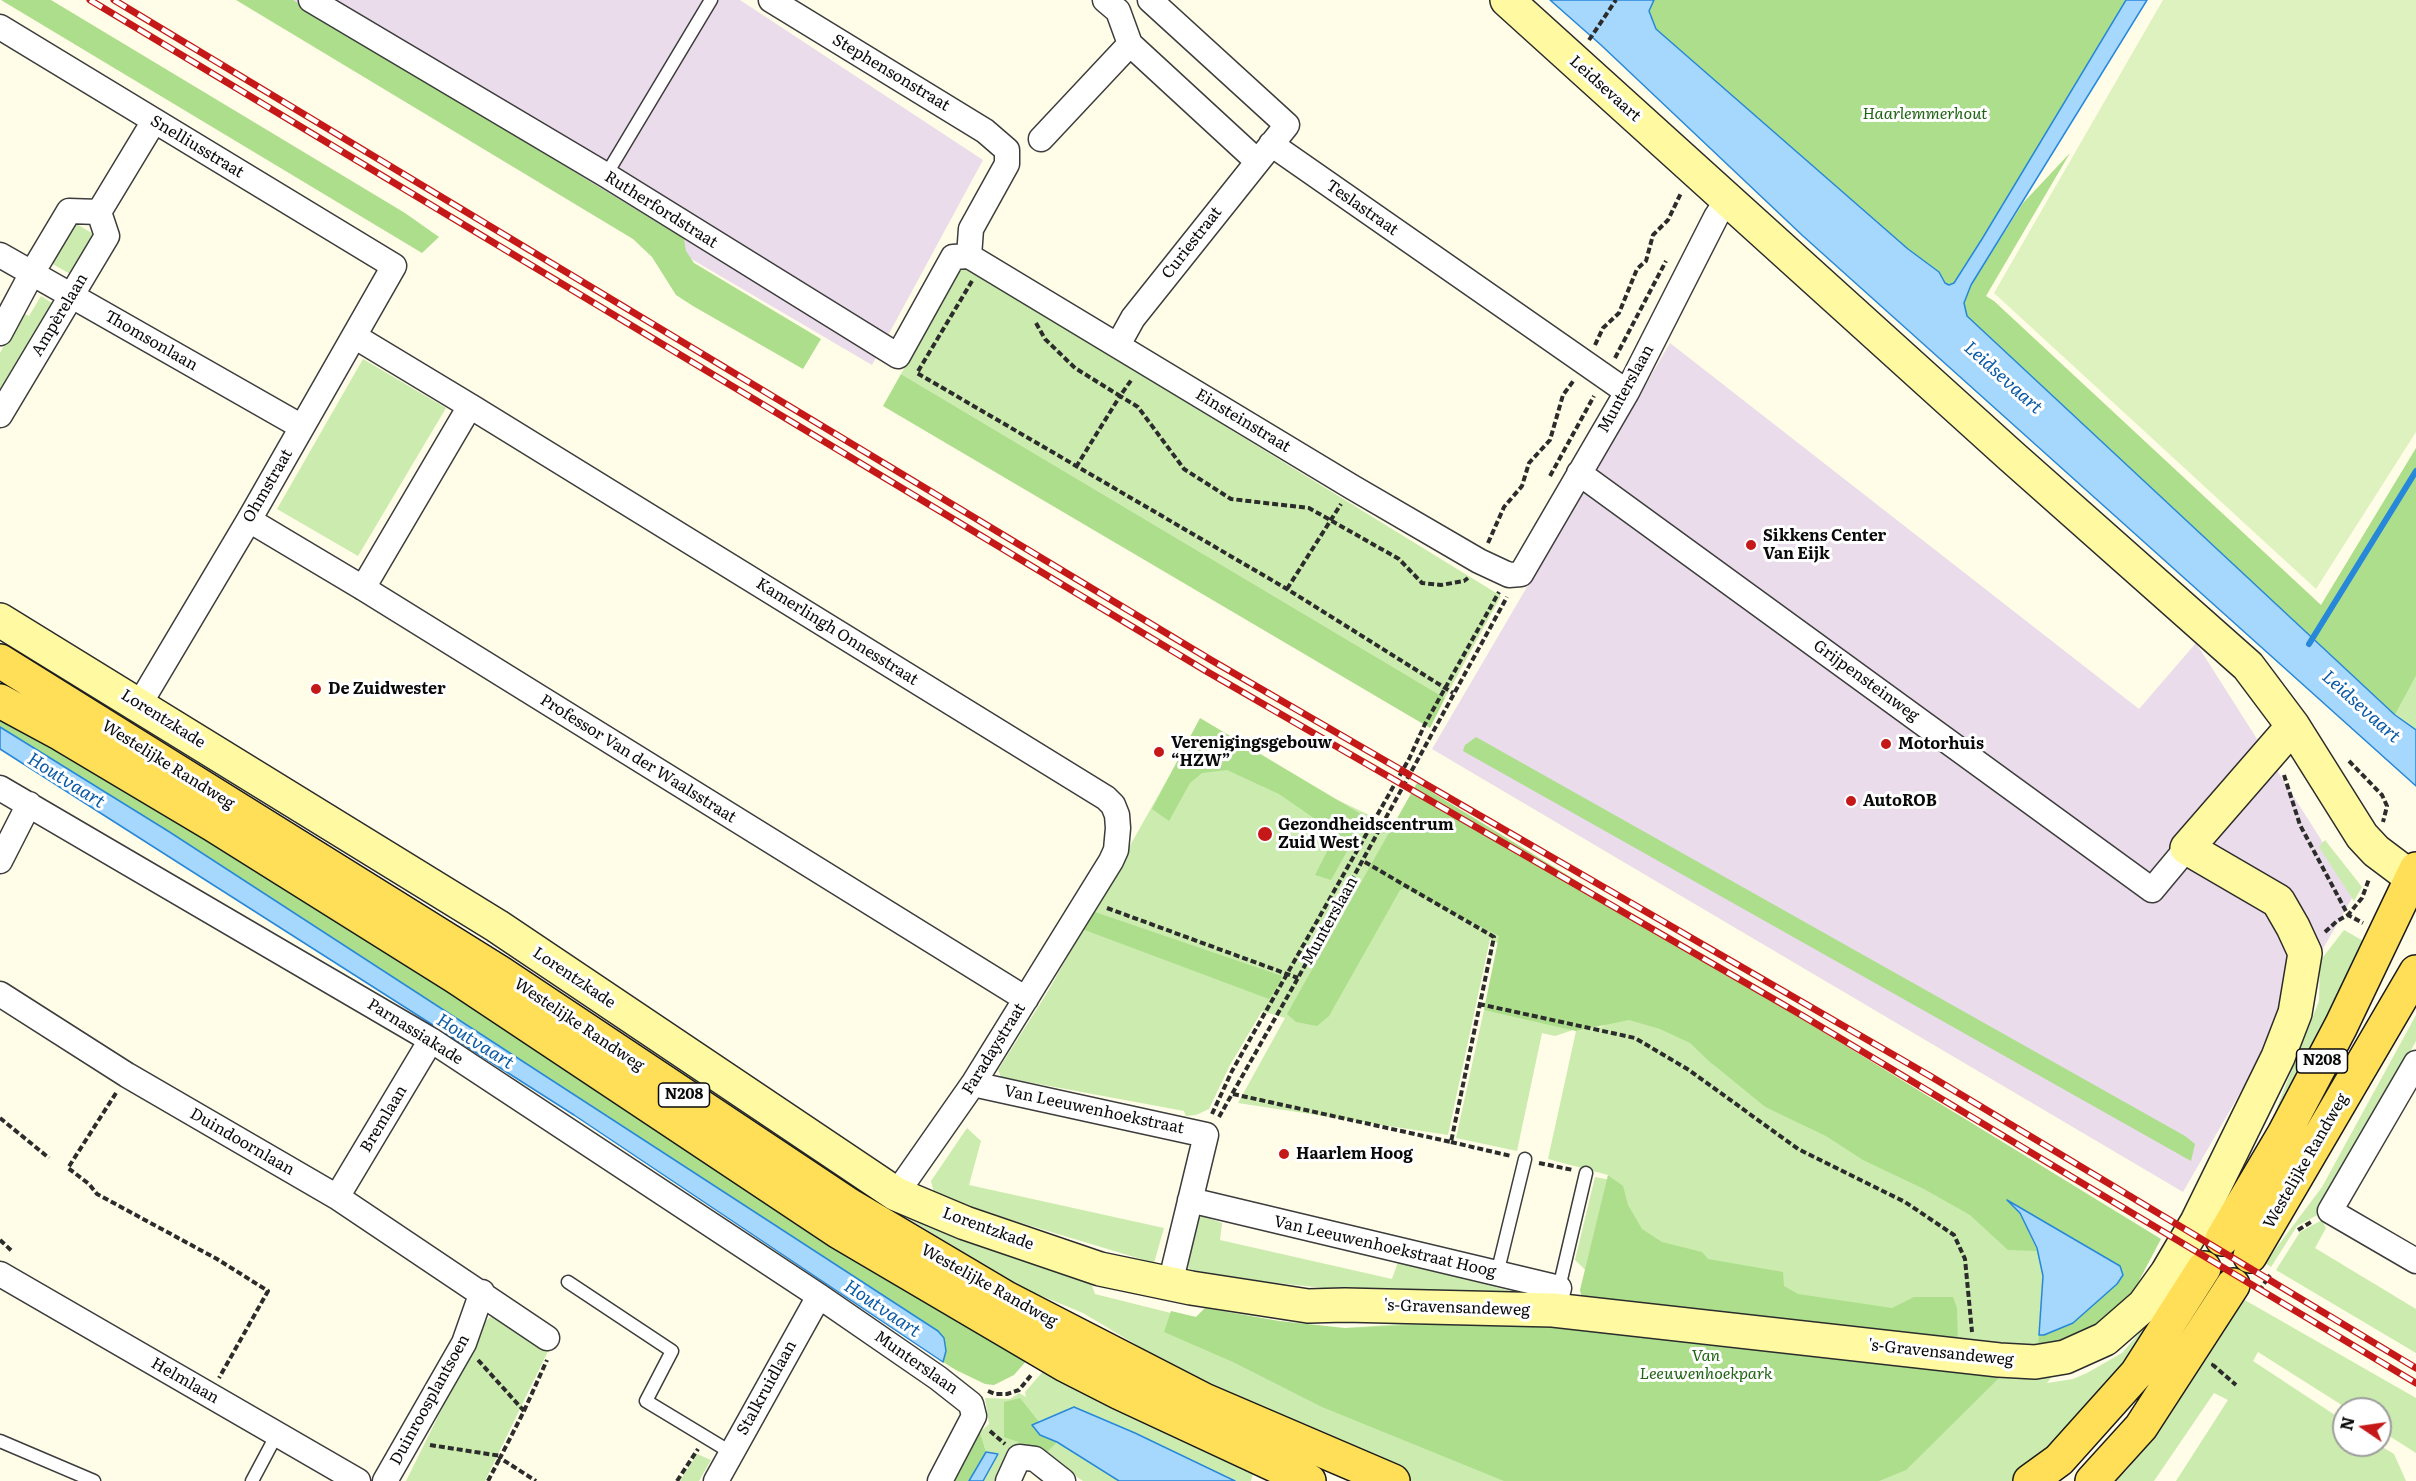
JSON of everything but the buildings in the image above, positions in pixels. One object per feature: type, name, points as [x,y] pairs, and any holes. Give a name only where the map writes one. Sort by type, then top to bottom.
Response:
[{"type":"main road","name":"Westelijke Randweg","points":[[0,661],[500,972],[849,1205],[976,1280],[1204,1400],[1393,1481]]},
{"type":"main road","name":"Westelijke Randweg","points":[[0,700],[212,824],[456,977],[850,1238],[1065,1365],[1309,1481]]},
{"type":"main road","name":"Westelijke Randweg","points":[[2222,1239],[2294,1115],[2415,876]]},
{"type":"main road","name":"Westelijke Randweg","points":[[2262,1262],[2416,972]]},
{"type":"main road","points":[[2030,1481],[2060,1460],[2137,1372],[2204,1268]]},
{"type":"main road","points":[[2092,1481],[2141,1427],[2244,1291]]},
{"type":"street","name":"Stephensonstraat","points":[[771,0],[985,131],[1007,150],[1007,164],[971,229],[969,256]]},
{"type":"street","points":[[1150,0],[1287,125],[1264,153]]},
{"type":"street","name":"Leidsevaart","points":[[1507,0],[2010,455],[2248,666],[2284,736],[2362,836],[2376,851],[2415,876]]},
{"type":"street","name":"Rutherfordstraat","points":[[320,2],[606,175],[898,356],[953,257],[969,256]]},
{"type":"street","points":[[1041,139],[1130,44],[1117,4]]},
{"type":"street","name":"Snelliusstraat","points":[[0,27],[394,266]]},
{"type":"street","name":"Teslastraat","points":[[1130,44],[1264,153],[1626,392]]},
{"type":"street","points":[[0,333],[69,211],[99,212],[154,122]]},
{"type":"street","name":"Curiestraat","points":[[1118,345],[1133,318],[1264,153]]},
{"type":"street","name":"Munterslaan","points":[[1515,575],[1579,473],[1626,392],[1716,217],[1727,200]]},
{"type":"street","name":"Ampèrelaan","points":[[0,415],[107,236],[99,212]]},
{"type":"street","name":"Thomsonlaan","points":[[0,255],[302,428]]},
{"type":"street","name":"Einsteinstraat","points":[[969,256],[1352,487],[1479,561],[1515,575]]},
{"type":"street","name":"Ohmstraat","points":[[139,705],[249,520],[394,266]]},
{"type":"street","name":"Kamerlingh Onnesstraat","points":[[354,336],[1106,798],[1113,805],[1117,815],[1116,850],[1086,900]]},
{"type":"street","points":[[363,588],[470,406]]},
{"type":"street","name":"Grijpensteinweg","points":[[1579,473],[2152,890],[2284,736]]},
{"type":"street","name":"Professor Van der Waalsstraat","points":[[249,520],[363,588],[1026,999]]},
{"type":"street","name":"Lorentzkade","points":[[0,620],[497,926],[896,1194],[965,1223],[1100,1269],[1170,1284]]},
{"type":"street","name":"Parnassiakade","points":[[0,788],[431,1040],[819,1296]]},
{"type":"street","points":[[0,861],[29,804]]},
{"type":"street","name":"'s-Gravensandeweg","points":[[1170,1284],[1308,1306],[1556,1299],[1974,1357],[2035,1362],[2065,1357],[2105,1339],[2144,1305],[2168,1273],[2197,1222],[2278,1058],[2295,1013],[2305,953],[2278,901],[2187,848]]},
{"type":"street","name":"Faradaystraat","points":[[896,1194],[973,1084],[1086,900]]},
{"type":"street","name":"Duindoornlaan","points":[[0,994],[127,1075],[337,1197],[482,1292]]},
{"type":"street","name":"Bremlaan","points":[[337,1197],[431,1040]]},
{"type":"street","points":[[2416,1063],[2330,1211],[2416,1261]]},
{"type":"street","name":"Van Leeuwenhoekstraat","points":[[973,1084],[1206,1135],[1170,1284]]},
{"type":"street","name":"Van Leeuwenhoekstraat Hoog","points":[[1190,1200],[1497,1274],[1556,1299]]},
{"type":"street","name":"Helmlaan","points":[[4,1279],[358,1481]]},
{"type":"street","points":[[482,1292],[547,1338]]},
{"type":"street","name":"Duinroosplantsoen","points":[[386,1481],[464,1343],[482,1292]]},
{"type":"street","name":"Munterslaan","points":[[819,1296],[947,1385],[971,1404],[974,1416]]},
{"type":"street","name":"Stalkruidlaan","points":[[716,1481],[819,1296]]},
{"type":"street","points":[[940,1481],[974,1416]]},
{"type":"street","points":[[1008,1481],[1019,1457],[1035,1459],[1064,1481]]},
{"type":"lane","points":[[606,175],[711,0]]},
{"type":"lane","points":[[1497,1274],[1525,1159]]},
{"type":"lane","points":[[1556,1299],[1586,1173]]},
{"type":"lane","points":[[568,1282],[672,1351],[646,1401],[732,1453]]},
{"type":"lane","points":[[252,1481],[277,1434]]},
{"type":"lane","points":[[0,1441],[94,1481]]},
{"type":"path","points":[[1589,39],[1616,0]]},
{"type":"path","points":[[960,300],[917,373],[1287,589],[1453,693]]},
{"type":"path","points":[[1033,319],[1045,339],[1075,368],[1138,406],[1184,469],[1231,499],[1309,508],[1399,559],[1422,583],[1441,585],[1464,582],[1472,575],[1479,561]]},
{"type":"path","points":[[1076,467],[1144,361]]},
{"type":"path","points":[[1287,589],[1352,487]]},
{"type":"path","points":[[1206,1135],[1214,1107],[1223,1089],[1409,759],[1445,688],[1515,575]]},
{"type":"path","name":"Munterslaan","points":[[1206,1135],[1233,1094],[1363,861],[1506,600],[1515,575]]},
{"type":"path","points":[[2284,736],[2300,825],[2348,915]]},
{"type":"path","points":[[1233,1094],[1451,1142],[1494,937],[1363,861]]},
{"type":"path","points":[[1086,900],[1298,978]]},
{"type":"path","points":[[1479,1004],[1635,1038],[1689,1070],[1798,1149],[1905,1202],[1954,1235],[1965,1259],[1974,1357]]},
{"type":"path","points":[[127,1075],[68,1168],[98,1194],[217,1259],[268,1291],[209,1395]]},
{"type":"path","points":[[0,1118],[48,1158]]},
{"type":"path","points":[[2292,1239],[2298,1229],[2330,1211]]},
{"type":"path","points":[[0,1240],[13,1252]]},
{"type":"path","points":[[2244,1291],[2262,1262]]},
{"type":"path","points":[[488,1481],[554,1346],[547,1338]]},
{"type":"path","points":[[464,1343],[524,1411]]},
{"type":"path","points":[[2219,1356],[2213,1365],[2236,1385]]},
{"type":"path","points":[[985,1389],[995,1394],[1007,1394],[1019,1390],[1036,1368]]},
{"type":"path","points":[[974,1416],[1019,1457]]},
{"type":"path","points":[[677,1481],[705,1437]]},
{"type":"path","points":[[407,1442],[500,1457],[536,1481]]},
{"type":"shaded area","points":[[250,0],[740,0],[983,160],[872,365]]},
{"type":"shaded area","points":[[1670,343],[2139,709],[2196,643],[2355,893],[2183,1192],[1432,749]]},
{"type":"green space","points":[[1,0],[51,0],[405,213],[439,237],[422,253]]},
{"type":"green space","points":[[236,0],[293,0],[684,239],[686,251],[694,263],[821,339],[803,369],[676,295],[652,257],[633,239]]},
{"type":"green space","name":"Haarlemmerhout","points":[[1654,0],[2126,0],[1982,239],[1954,283],[1949,286],[1939,272],[1908,249],[1656,29],[1649,11]]},
{"type":"green space","points":[[2163,0],[2416,0],[2416,432],[2316,589],[1994,293]]},
{"type":"green space","points":[[2070,153],[1986,296],[2321,605],[2416,448],[2416,676],[2395,715],[1967,316],[1964,303],[1971,285],[2023,203]]},
{"type":"green space","points":[[75,223],[95,235],[72,275],[51,263]]},
{"type":"green space","points":[[963,265],[1501,596],[1445,698],[901,374]]},
{"type":"green space","points":[[41,296],[55,305],[0,401],[0,353],[22,313],[29,316]]},
{"type":"green space","points":[[363,359],[446,408],[358,556],[277,509]]},
{"type":"green space","points":[[901,374],[1445,698],[1430,728],[883,406]]},
{"type":"green space","points":[[2416,676],[2416,730],[2395,715]]},
{"type":"green space","points":[[0,713],[121,782],[1028,1359],[1014,1375],[994,1385],[985,1384],[943,1362],[946,1351],[944,1338],[938,1331],[168,831],[0,727]]},
{"type":"green space","points":[[1200,718],[1366,817],[1331,880],[1315,875],[1333,840],[1321,823],[1279,794],[1227,770],[1202,773],[1190,783],[1169,821],[1152,809]]},
{"type":"green space","name":"Van Leeuwenhoekpark","points":[[1194,732],[1648,947],[2156,1240],[2047,1383],[2073,1379],[2122,1353],[2155,1315],[2103,1392],[2039,1460],[2013,1481],[1411,1481],[1268,1420],[1183,1379],[1135,1344],[1083,1313],[1020,1287],[888,1206],[1089,1277],[1095,1294],[1171,1313],[1196,1317],[1204,1309],[1307,1331],[1453,1320],[1595,1331],[1605,1289],[1575,1260],[1595,1177],[1616,1181],[1608,1175],[1548,1159],[1576,1031],[1605,1026],[1594,1023],[1555,1036],[1542,1033],[1517,1151],[1456,1138],[1484,1010],[1494,1012],[1535,965],[1490,939],[1448,1135],[1238,1103],[1285,1018],[1262,1011],[1230,1065],[1209,1109],[1196,1115],[1186,1116],[1184,1111],[1001,1077],[998,1070],[1047,993]],"holes":[[[1711,1063],[1816,1130],[1765,1107]]]},
{"type":"green space","points":[[1476,737],[2185,1136],[2195,1144],[2191,1161],[1463,751],[1465,745]]},
{"type":"green space","points":[[1417,783],[2161,1239],[2133,1292],[2113,1319],[2037,1355],[2039,1335],[2073,1323],[2117,1284],[2009,1203],[2020,1213],[2037,1251],[2008,1250],[1970,1215],[1924,1189],[1863,1160],[1826,1136],[1765,1107],[1690,1043],[1660,1029],[1629,1020],[1576,1031],[1484,1010],[1499,936],[1405,888],[1400,890],[1329,1016],[1317,1026],[1296,1022],[1287,1014]]},
{"type":"green space","points":[[2325,840],[2362,887],[2354,901],[2319,847]]},
{"type":"green space","points":[[1092,911],[1282,976],[1280,982],[1269,999],[1082,929]]},
{"type":"green space","points":[[2344,930],[2367,943],[2274,1115],[2319,1001],[2320,961]]},
{"type":"green space","points":[[2416,1015],[2416,1041],[2321,1213],[2297,1226],[2271,1267],[2265,1263],[2322,1187]]},
{"type":"green space","points":[[967,1128],[981,1141],[969,1185],[1164,1228],[1154,1263],[935,1197],[931,1181]]},
{"type":"green space","points":[[1608,1175],[1623,1186],[1628,1205],[1642,1229],[1662,1242],[1702,1252],[1708,1259],[1783,1272],[1784,1286],[1798,1294],[1892,1308],[1914,1297],[1953,1297],[1957,1308],[1958,1345],[1777,1318],[1582,1299],[1580,1290]]},
{"type":"green space","points":[[1200,1215],[1222,1223],[1220,1240],[1392,1279],[1398,1262],[1538,1298],[1362,1292],[1267,1282],[1192,1270],[1188,1268],[1194,1225]]},
{"type":"green space","points":[[2322,1220],[2326,1228],[2315,1248],[2416,1309],[2416,1353],[2276,1270],[2300,1232]]},
{"type":"green space","points":[[2243,1299],[2416,1398],[2416,1453],[2392,1438],[2392,1397],[2332,1397],[2332,1399],[2258,1352],[2253,1361],[2332,1413],[2332,1457],[2392,1457],[2392,1453],[2406,1481],[2176,1481],[2228,1400],[2214,1393],[2154,1481],[2115,1481],[2127,1470]]},
{"type":"green space","points":[[1205,1308],[1279,1321],[1345,1328],[1459,1323],[1568,1324],[2001,1376],[1906,1470],[1879,1481],[1504,1481],[1322,1407],[1233,1362],[1164,1332],[1171,1311],[1196,1317]]},
{"type":"green space","points":[[490,1317],[498,1318],[550,1347],[485,1481],[406,1481],[485,1322]]},
{"type":"green space","points":[[1045,1369],[1255,1467],[1251,1481],[1235,1481],[1135,1433],[1074,1407],[1032,1424],[1119,1481],[1083,1481],[1037,1451],[1004,1462],[994,1481],[983,1481],[998,1454],[986,1452],[980,1432],[989,1424],[985,1398],[1010,1399],[1019,1393],[1026,1397],[1025,1392]]},
{"type":"green space","points":[[1020,1398],[1039,1422],[1032,1425],[1040,1435],[1057,1442],[1047,1452],[1004,1437],[1004,1402]]},
{"type":"green space","points":[[980,1432],[986,1452],[969,1481],[952,1481]]},
{"type":"green space","points":[[697,1454],[711,1460],[699,1481],[680,1481]]},
{"type":"water","points":[[1550,0],[1654,0],[1649,11],[1656,29],[1908,249],[1939,272],[1945,283],[1949,285],[1954,283],[1982,239],[2126,0],[2147,0],[1971,285],[1964,303],[1967,316],[2395,715],[2416,730],[2416,786],[1803,236],[1601,45]]},
{"type":"water","name":"Houtvaart","points":[[0,727],[168,831],[938,1331],[944,1338],[946,1351],[943,1362],[574,1115],[0,749]]},
{"type":"water","points":[[2007,1200],[2120,1266],[2123,1275],[2117,1284],[2073,1323],[2044,1335],[2039,1335],[2043,1276],[2037,1248],[2020,1213]]},
{"type":"water","points":[[1074,1407],[1135,1433],[1235,1481],[1119,1481],[1057,1442],[1040,1435],[1032,1425]]},
{"type":"water","points":[[986,1452],[998,1454],[983,1481],[969,1481]]},
{"type":"waterway","points":[[2309,644],[2416,471]]},
{"type":"railway","points":[[90,0],[1206,671],[1803,1016],[2416,1383]]},
{"type":"railway","points":[[114,0],[1211,660],[1930,1076],[2416,1368]]},
{"type":"place","name":"Sikkens Center Van Eijk","points":[[1751,545]]},
{"type":"place","name":"De Zuidwester","points":[[316,689]]},
{"type":"place","name":"Motorhuis","points":[[1886,744]]},
{"type":"place","name":"Verenigingsgebouw “HZW”","points":[[1159,752]]},
{"type":"place","name":"AutoROB","points":[[1851,801]]},
{"type":"place","name":"Gezondheidscentrum Zuid West","points":[[1265,834]]},
{"type":"place","name":"Haarlem Hoog","points":[[1284,1154]]}]
